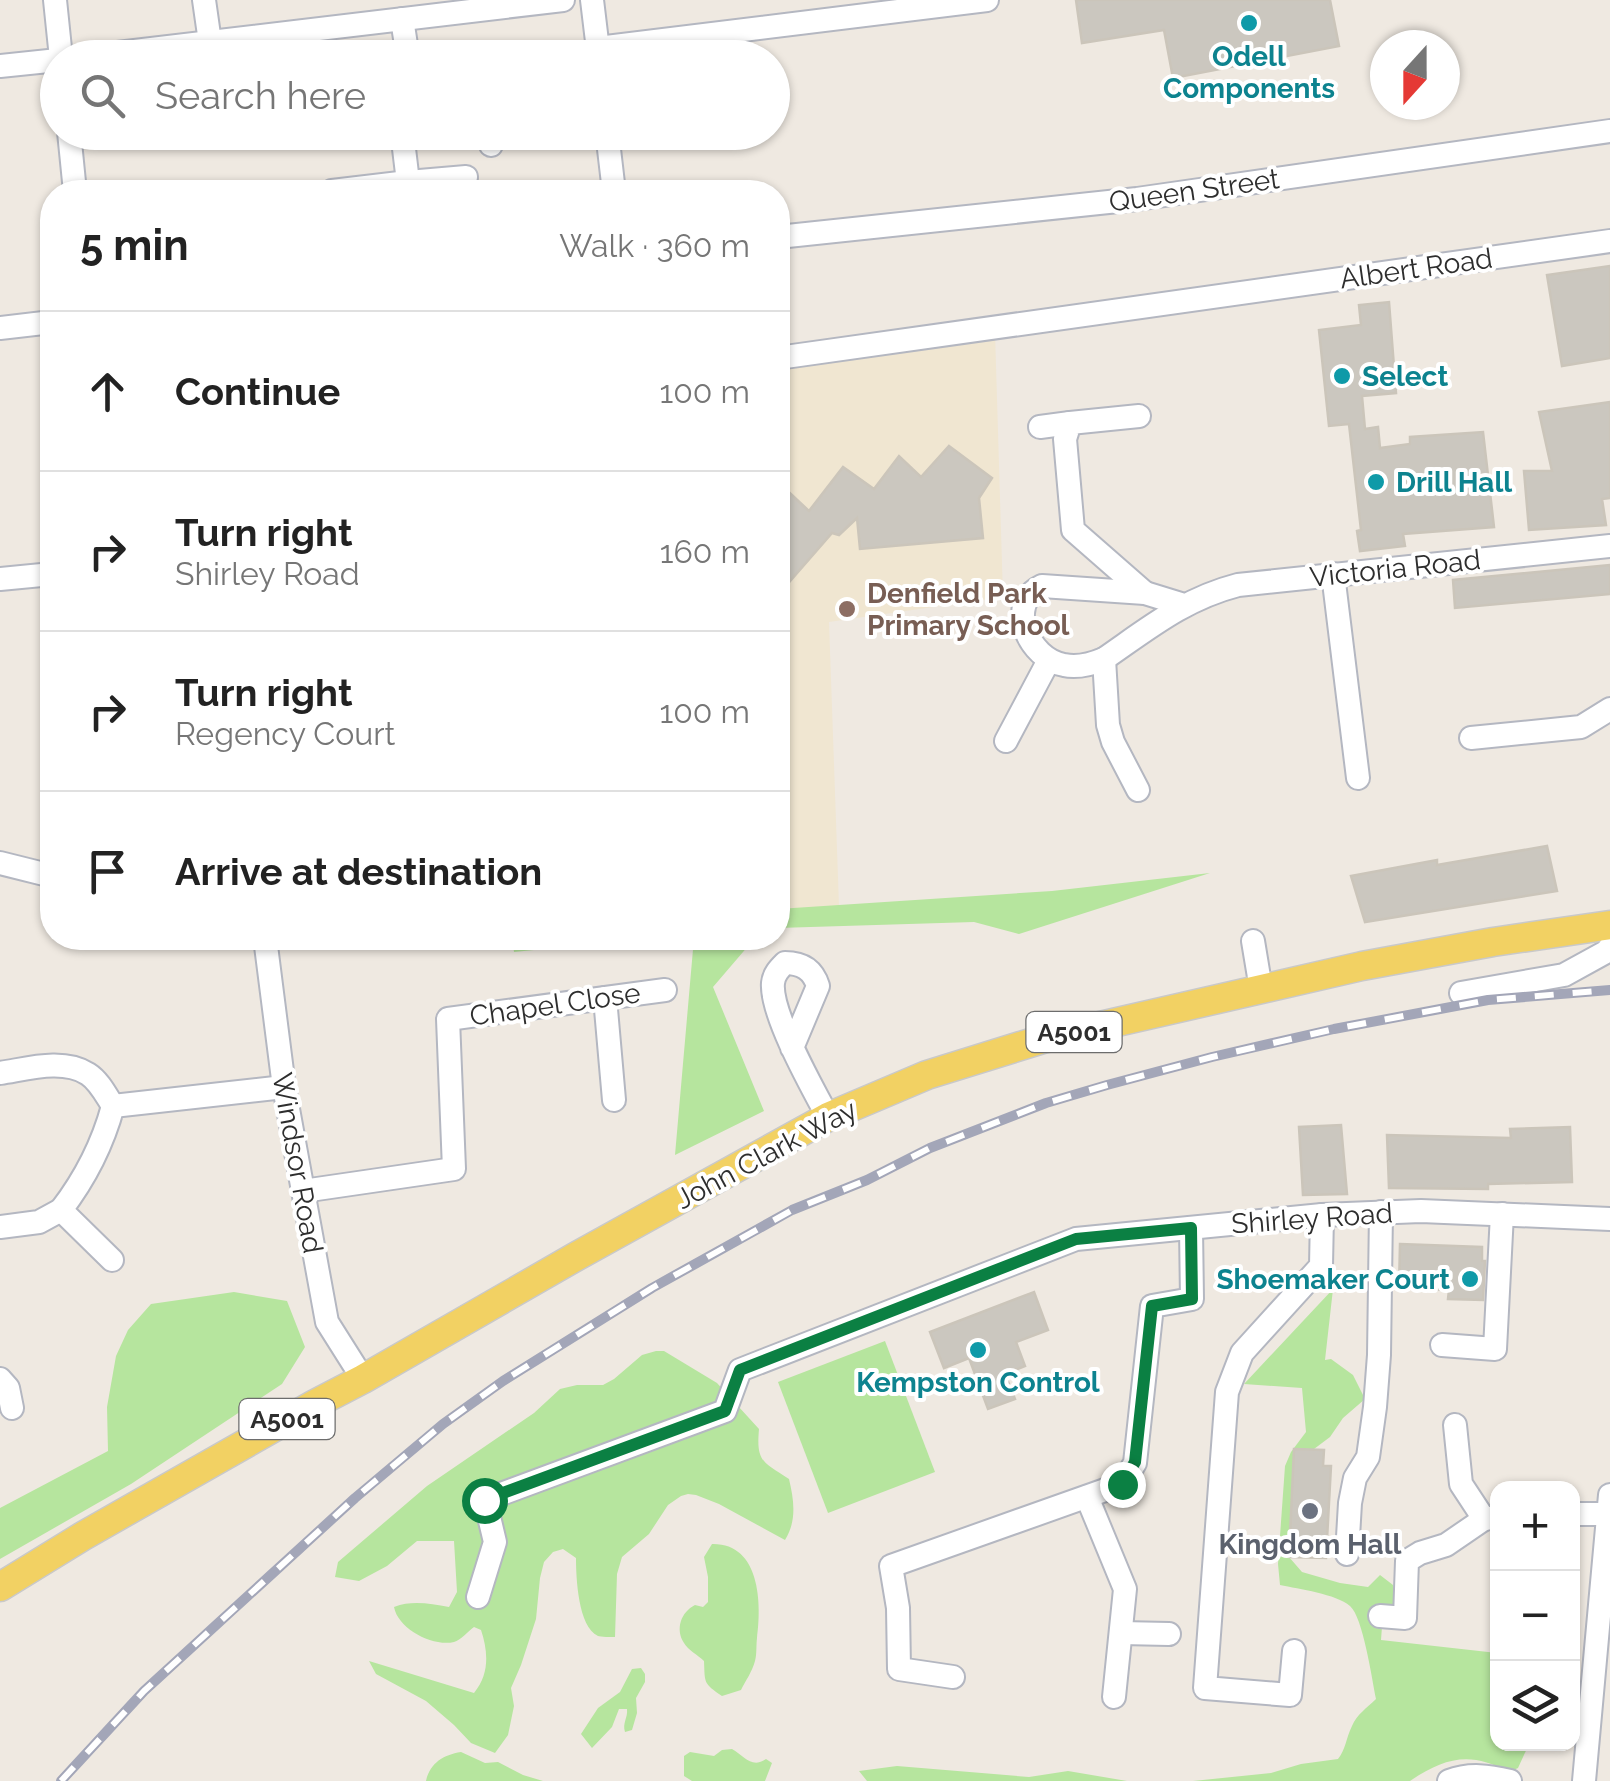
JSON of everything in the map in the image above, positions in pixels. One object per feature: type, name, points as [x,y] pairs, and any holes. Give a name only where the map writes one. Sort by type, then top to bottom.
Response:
[{"type":"main road","name":"John Clark Way","points":[[0,1587],[82,1536],[828,1117],[927,1074],[1043,1039],[1362,966],[1610,926]]},
{"type":"street","points":[[55,0],[58,40]]},
{"type":"street","points":[[204,0],[210,40]]},
{"type":"street","points":[[227,40],[402,19],[453,6],[563,0]]},
{"type":"street","points":[[592,0],[597,40]]},
{"type":"street","points":[[666,40],[822,10],[987,0]]},
{"type":"street","points":[[402,19],[405,40]]},
{"type":"street","points":[[0,66],[40,61]]},
{"type":"street","name":"Queen Street","points":[[790,236],[1138,199],[1610,131]]},
{"type":"street","points":[[71,150],[74,180]]},
{"type":"street","points":[[404,150],[408,180]]},
{"type":"street","points":[[609,150],[613,180]]},
{"type":"street","points":[[431,180],[466,177]]},
{"type":"street","name":"Albert Road","points":[[790,356],[1610,241]]},
{"type":"street","points":[[0,328],[40,323]]},
{"type":"street","points":[[1040,427],[1139,416]]},
{"type":"street","points":[[1070,423],[1065,439],[1073,530],[1145,593]]},
{"type":"street","name":"Victoria Road","points":[[1104,659],[1184,605],[1209,593],[1238,586],[1610,546]]},
{"type":"street","points":[[1334,574],[1358,778]]},
{"type":"street","points":[[0,579],[40,575]]},
{"type":"street","points":[[1138,790],[1108,725],[1104,659],[1070,666],[1049,660],[1039,653],[1022,611],[1031,591],[1042,586],[1145,593],[1184,605]]},
{"type":"street","points":[[1006,741],[1049,660]]},
{"type":"street","points":[[1471,738],[1581,727],[1610,709]]},
{"type":"street","points":[[0,862],[40,873]]},
{"type":"street","points":[[1253,941],[1261,989]]},
{"type":"street","points":[[1461,993],[1564,975],[1610,947]]},
{"type":"street","name":"Windsor Road","points":[[267,950],[284,1087],[327,1322],[362,1379]]},
{"type":"street","points":[[792,1048],[818,986],[807,969],[798,963],[785,963],[776,972],[774,994],[792,1048],[828,1117]]},
{"type":"street","name":"Chapel Close","points":[[303,1191],[454,1168],[448,1019],[665,990]]},
{"type":"street","points":[[604,998],[614,1100]]},
{"type":"street","points":[[0,1073],[63,1065],[88,1074],[113,1106],[106,1130],[61,1210],[39,1222],[0,1227]]},
{"type":"street","points":[[113,1106],[284,1087]]},
{"type":"street","points":[[61,1210],[112,1260]]},
{"type":"street","name":"Shirley Road","points":[[478,1597],[495,1542],[484,1500],[725,1411],[740,1370],[1076,1239],[1322,1215],[1422,1210],[1610,1220]]},
{"type":"street","points":[[1347,1554],[1350,1503],[1355,1478],[1368,1456],[1374,1408],[1382,1212]]},
{"type":"street","points":[[1442,1346],[1495,1349],[1502,1214]]},
{"type":"street","points":[[1294,1651],[1290,1695],[1205,1688],[1227,1392],[1242,1353],[1321,1266],[1322,1215]]},
{"type":"street","points":[[952,1677],[899,1669],[898,1608],[891,1566],[1122,1484],[1135,1462],[1152,1306],[1192,1299],[1191,1228]]},
{"type":"street","points":[[0,1378],[8,1388],[13,1408]]},
{"type":"street","points":[[1455,1425],[1461,1484],[1490,1517]]},
{"type":"street","points":[[1584,1781],[1580,1732],[1583,1675],[1610,1495]]},
{"type":"street","points":[[1087,1497],[1125,1589],[1114,1697]]},
{"type":"street","points":[[1580,1514],[1609,1514]]},
{"type":"street","points":[[1380,1616],[1405,1618],[1407,1561],[1446,1545],[1490,1519]]},
{"type":"street","points":[[1121,1633],[1169,1634]]},
{"type":"street","points":[[1449,1781],[1485,1776],[1510,1781]]},
{"type":"shaded area","name":"Denfield Park Primary School","points":[[995,332],[1003,597],[829,622],[839,906],[790,908],[790,360]]},
{"type":"green space","points":[[1210,873],[1019,934],[974,922],[790,928],[790,908],[1052,891]]},
{"type":"green space","points":[[693,950],[745,950],[713,987],[764,1111],[675,1155]]},
{"type":"green space","points":[[1333,1289],[1325,1360],[1331,1359],[1353,1375],[1365,1399],[1343,1418],[1330,1437],[1293,1461],[1289,1557],[1302,1572],[1340,1583],[1368,1587],[1380,1575],[1393,1585],[1396,1604],[1383,1613],[1381,1640],[1490,1652],[1490,1751],[1526,1751],[1518,1768],[1509,1772],[1470,1759],[1447,1762],[1410,1781],[1193,1781],[1271,1773],[1338,1759],[1354,1722],[1376,1699],[1363,1635],[1350,1606],[1327,1595],[1280,1585],[1285,1466],[1306,1432],[1302,1388],[1244,1384]]},
{"type":"green space","points":[[234,1292],[287,1301],[305,1347],[282,1384],[131,1484],[0,1559],[0,1508],[108,1451],[107,1407],[116,1356],[128,1330],[151,1304]]},
{"type":"green space","points":[[885,1341],[935,1472],[828,1513],[778,1382]]},
{"type":"green space","points":[[664,1351],[717,1383],[759,1429],[763,1460],[789,1479],[793,1510],[789,1533],[785,1540],[719,1504],[696,1495],[681,1496],[668,1505],[649,1534],[622,1557],[617,1574],[615,1637],[591,1631],[580,1601],[576,1558],[563,1549],[553,1552],[544,1562],[536,1619],[511,1688],[514,1706],[508,1735],[495,1753],[471,1743],[426,1701],[376,1674],[369,1661],[474,1693],[479,1686],[486,1662],[481,1630],[474,1627],[454,1642],[436,1642],[409,1629],[394,1607],[415,1603],[449,1607],[457,1592],[454,1541],[417,1541],[387,1566],[359,1581],[335,1577],[338,1562],[427,1486],[534,1413],[560,1389],[603,1385],[642,1355]]},
{"type":"green space","points":[[712,1544],[728,1546],[749,1564],[759,1608],[752,1669],[741,1690],[722,1696],[708,1685],[704,1661],[686,1646],[680,1632],[686,1612],[708,1602],[704,1557]]},
{"type":"green space","points":[[641,1668],[645,1682],[636,1698],[632,1730],[625,1732],[627,1709],[619,1709],[612,1727],[592,1748],[581,1734],[598,1708],[620,1692],[632,1669]]},
{"type":"green space","points":[[732,1749],[752,1762],[766,1759],[772,1763],[765,1781],[692,1781],[684,1776],[684,1756],[690,1752],[714,1756]]},
{"type":"green space","points":[[461,1752],[543,1781],[426,1781],[438,1761]]},
{"type":"green space","points":[[897,1766],[1029,1777],[1068,1771],[1127,1781],[867,1781],[859,1771]]},
{"type":"building","name":"Odell Components","points":[[1076,0],[1330,0],[1339,46],[1173,78],[1164,30],[1082,43]]},
{"type":"building","points":[[1610,266],[1610,358],[1562,366],[1547,275]]},
{"type":"building","points":[[1389,302],[1396,393],[1362,396],[1365,429],[1378,427],[1380,448],[1410,444],[1410,437],[1483,432],[1494,527],[1403,534],[1405,546],[1360,551],[1349,424],[1329,426],[1319,330],[1361,325],[1359,305]]},
{"type":"building","points":[[1610,402],[1610,498],[1602,499],[1606,525],[1529,530],[1524,471],[1552,471],[1539,412]]},
{"type":"building","points":[[949,446],[992,478],[979,498],[983,538],[860,549],[857,518],[839,535],[832,533],[790,581],[790,493],[809,511],[843,467],[874,489],[899,456],[921,477]]},
{"type":"building","points":[[1610,565],[1610,594],[1455,608],[1453,580]]},
{"type":"building","points":[[1547,846],[1557,891],[1365,922],[1351,876],[1437,860],[1437,865]]},
{"type":"building","points":[[1341,1125],[1347,1194],[1303,1195],[1299,1127]]},
{"type":"building","points":[[1570,1127],[1572,1182],[1488,1184],[1488,1189],[1389,1188],[1387,1135],[1511,1138],[1510,1129]]},
{"type":"building","name":"Shoemaker Court","points":[[1400,1244],[1482,1247],[1483,1300],[1448,1299],[1449,1290],[1399,1288]]},
{"type":"building","name":"Kempston Control","points":[[1034,1292],[1048,1330],[1016,1342],[1025,1366],[1005,1374],[1015,1399],[988,1409],[969,1358],[944,1368],[930,1332]]},
{"type":"building","name":"Kingdom Hall","points":[[1294,1449],[1324,1450],[1323,1466],[1331,1466],[1326,1558],[1289,1557]]},
{"type":"railway","points":[[61,1781],[144,1691],[355,1498],[443,1424],[503,1381],[652,1288],[792,1210],[867,1180],[930,1148],[1046,1103],[1107,1085],[1334,1029],[1488,1000],[1610,990]]},
{"type":"place","name":"Odell Components","points":[[1249,23]]},
{"type":"place","name":"Select","points":[[1342,376]]},
{"type":"place","name":"Drill Hall","points":[[1376,482]]},
{"type":"place","name":"Denfield Park Primary School","points":[[847,609]]},
{"type":"place","name":"Shoemaker Court","points":[[1470,1279]]},
{"type":"place","name":"Kempston Control","points":[[978,1350]]},
{"type":"place","name":"Kingdom Hall","points":[[1310,1511]]},
{"type":"route","points":[[484,1500],[725,1411],[740,1370],[1076,1239],[1191,1228],[1192,1299],[1152,1306],[1135,1462],[1122,1484]]}]
